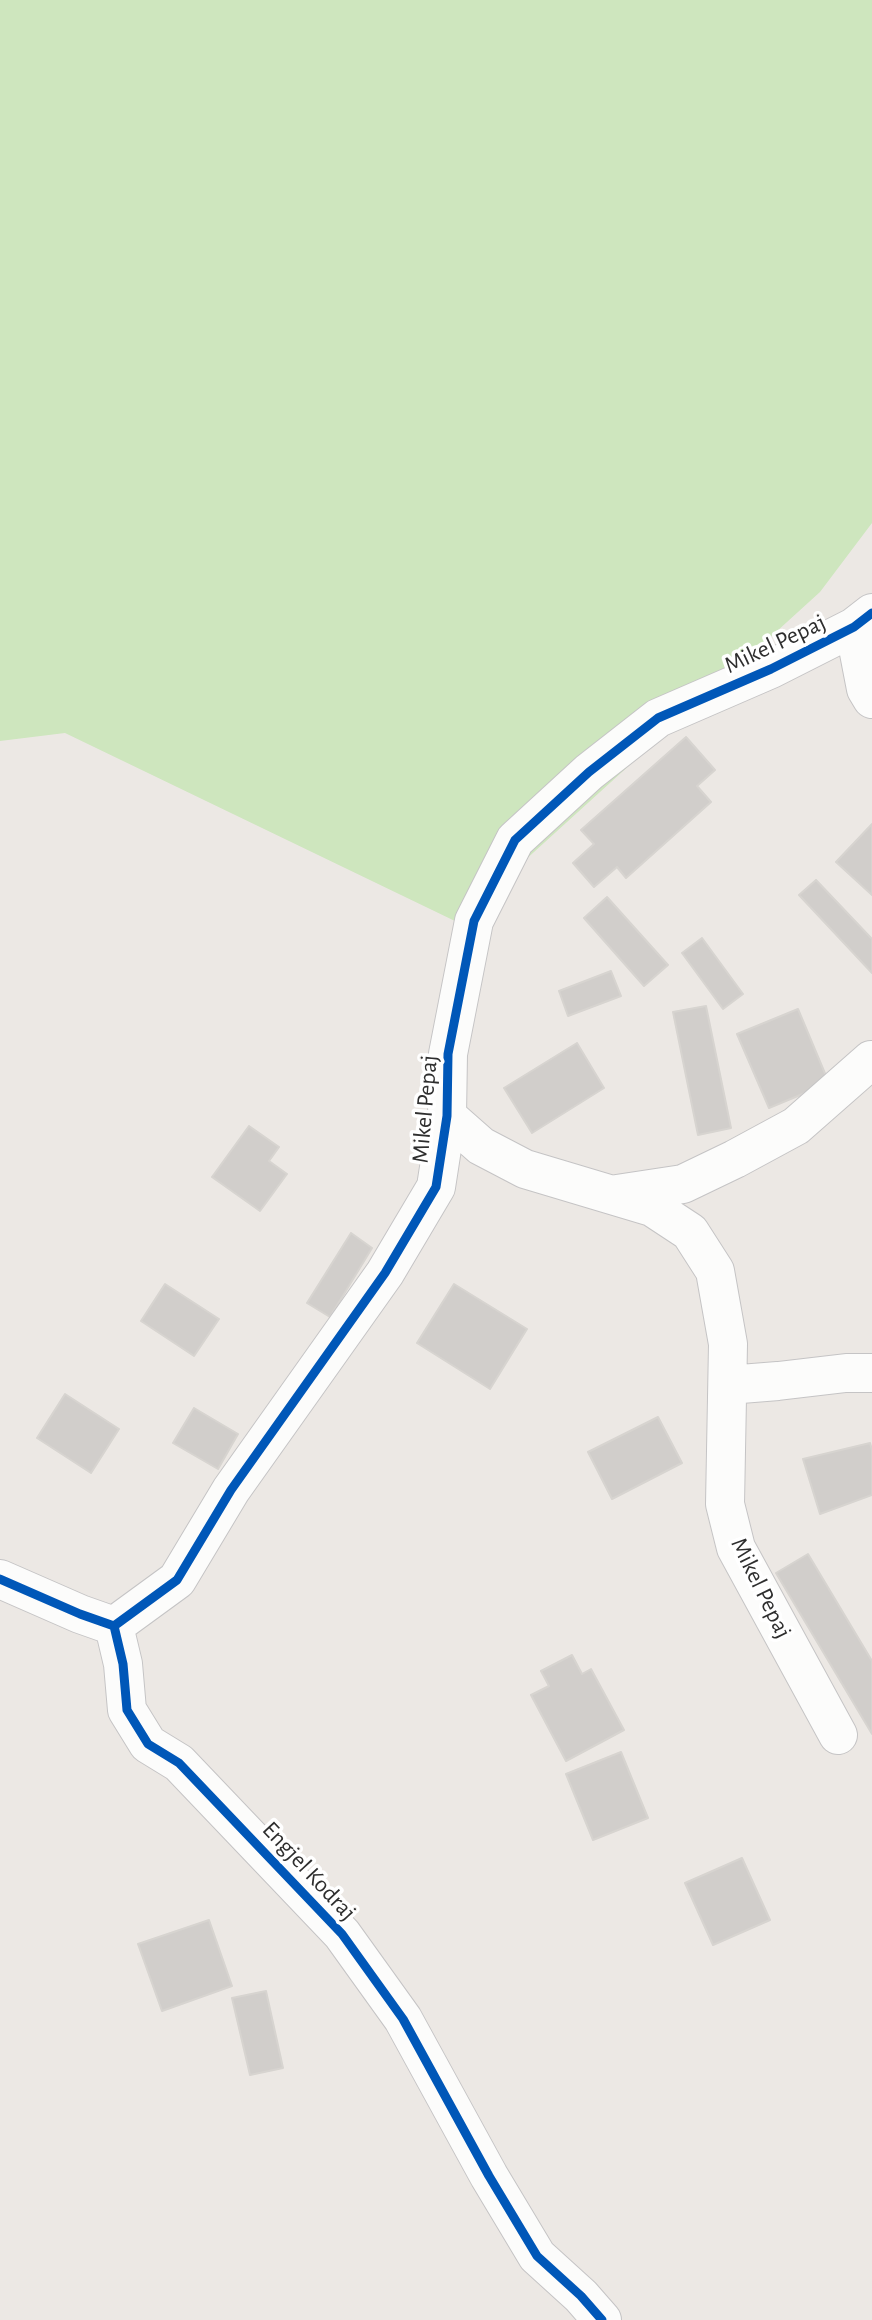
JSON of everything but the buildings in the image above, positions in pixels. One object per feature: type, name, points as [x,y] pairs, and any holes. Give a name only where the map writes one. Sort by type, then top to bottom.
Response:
[{"type":"street","name":"Mikel Pepaj","points":[[114,1626],[177,1580],[231,1490],[385,1273],[436,1187],[447,1116],[448,1054],[474,921],[515,840],[589,772],[658,718],[771,669],[863,620],[866,690],[872,699]]},
{"type":"street","name":"Mikel Pepaj","points":[[611,1195],[684,1184],[735,1159],[796,1126],[871,1060]]},
{"type":"street","name":"Mikel Pepaj","points":[[447,1116],[481,1146],[525,1169],[652,1208],[690,1232],[715,1271],[728,1344],[725,1504],[736,1548],[838,1735]]},
{"type":"street","points":[[728,1385],[846,1373],[872,1373]]},
{"type":"street","points":[[0,1579],[114,1626]]},
{"type":"street","name":"Engjel Kodraj","points":[[114,1626],[123,1664],[127,1710],[148,1744],[179,1763],[342,1934],[403,2019],[489,2176],[537,2256],[581,2296],[602,2320]]},
{"type":"green space","points":[[0,0],[872,0],[872,523],[820,592],[457,922],[65,733],[0,741]]},
{"type":"cycle path","points":[[114,1626],[177,1580],[231,1490],[385,1273],[436,1187],[447,1116],[448,1054],[474,921],[515,840],[589,772],[658,718],[771,669],[854,627],[872,613]]},
{"type":"cycle path","points":[[0,1579],[114,1626],[123,1664],[127,1710],[148,1744],[179,1763],[342,1934],[403,2019],[489,2176],[537,2256],[581,2296],[602,2320]]}]
